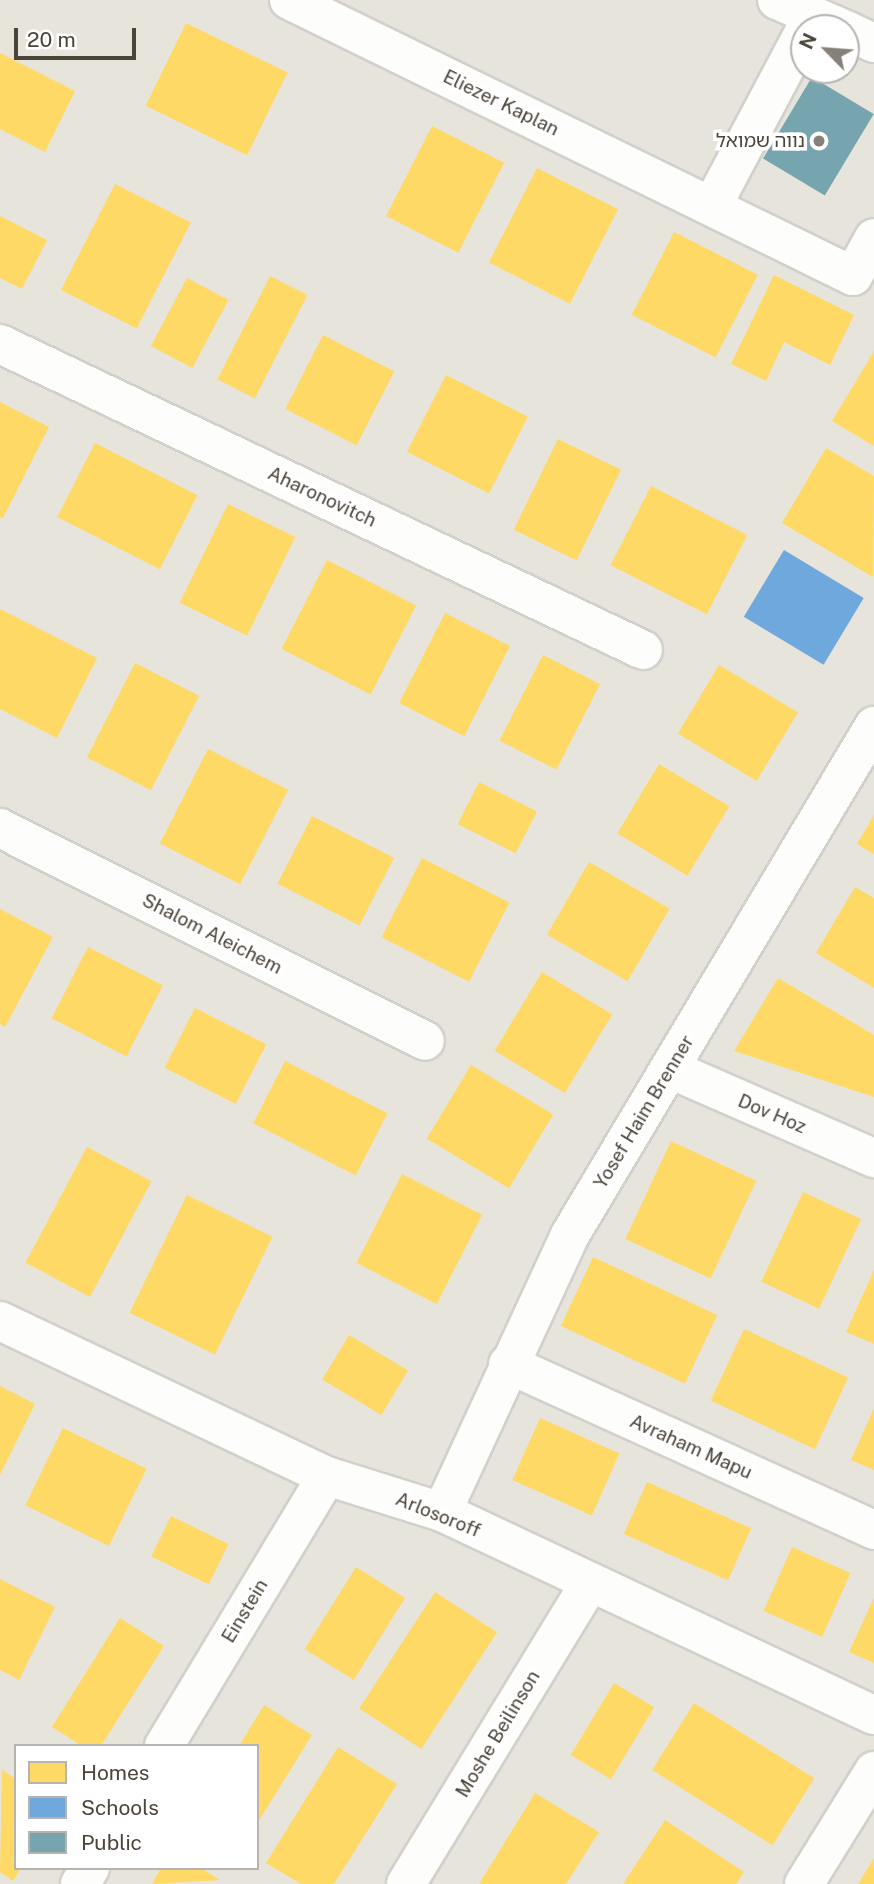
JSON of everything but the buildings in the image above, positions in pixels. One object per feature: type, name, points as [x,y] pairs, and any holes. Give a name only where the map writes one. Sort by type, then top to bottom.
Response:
[{"type":"street","name":"Eliezer Kaplan","points":[[289,0],[853,276],[874,238]]},
{"type":"street","points":[[777,0],[800,14]]},
{"type":"street","points":[[712,206],[790,79]]},
{"type":"street","name":"Aharonovitch","points":[[0,344],[643,650]]},
{"type":"street","name":"Yosef Haim Brenner","points":[[442,1513],[508,1364],[570,1236],[874,726]]},
{"type":"street","name":"Shalom Aleichem","points":[[0,828],[425,1041]]},
{"type":"street","name":"Dov Hoz","points":[[670,1069],[874,1158]]},
{"type":"street","name":"Arlosoroff","points":[[0,1321],[327,1476],[442,1513],[874,1715]]},
{"type":"street","name":"Avraham Mapu","points":[[508,1364],[874,1530]]},
{"type":"street","name":"Einstein","points":[[165,1744],[327,1476]]},
{"type":"street","name":"Moshe Beilinson","points":[[406,1884],[589,1584]]},
{"type":"street","points":[[804,1884],[874,1771]]},
{"type":"shaded area","points":[[0,0],[874,0],[874,1884],[0,1884]]},
{"type":"place","name":"נווה שמואל","points":[[819,141]]}]
